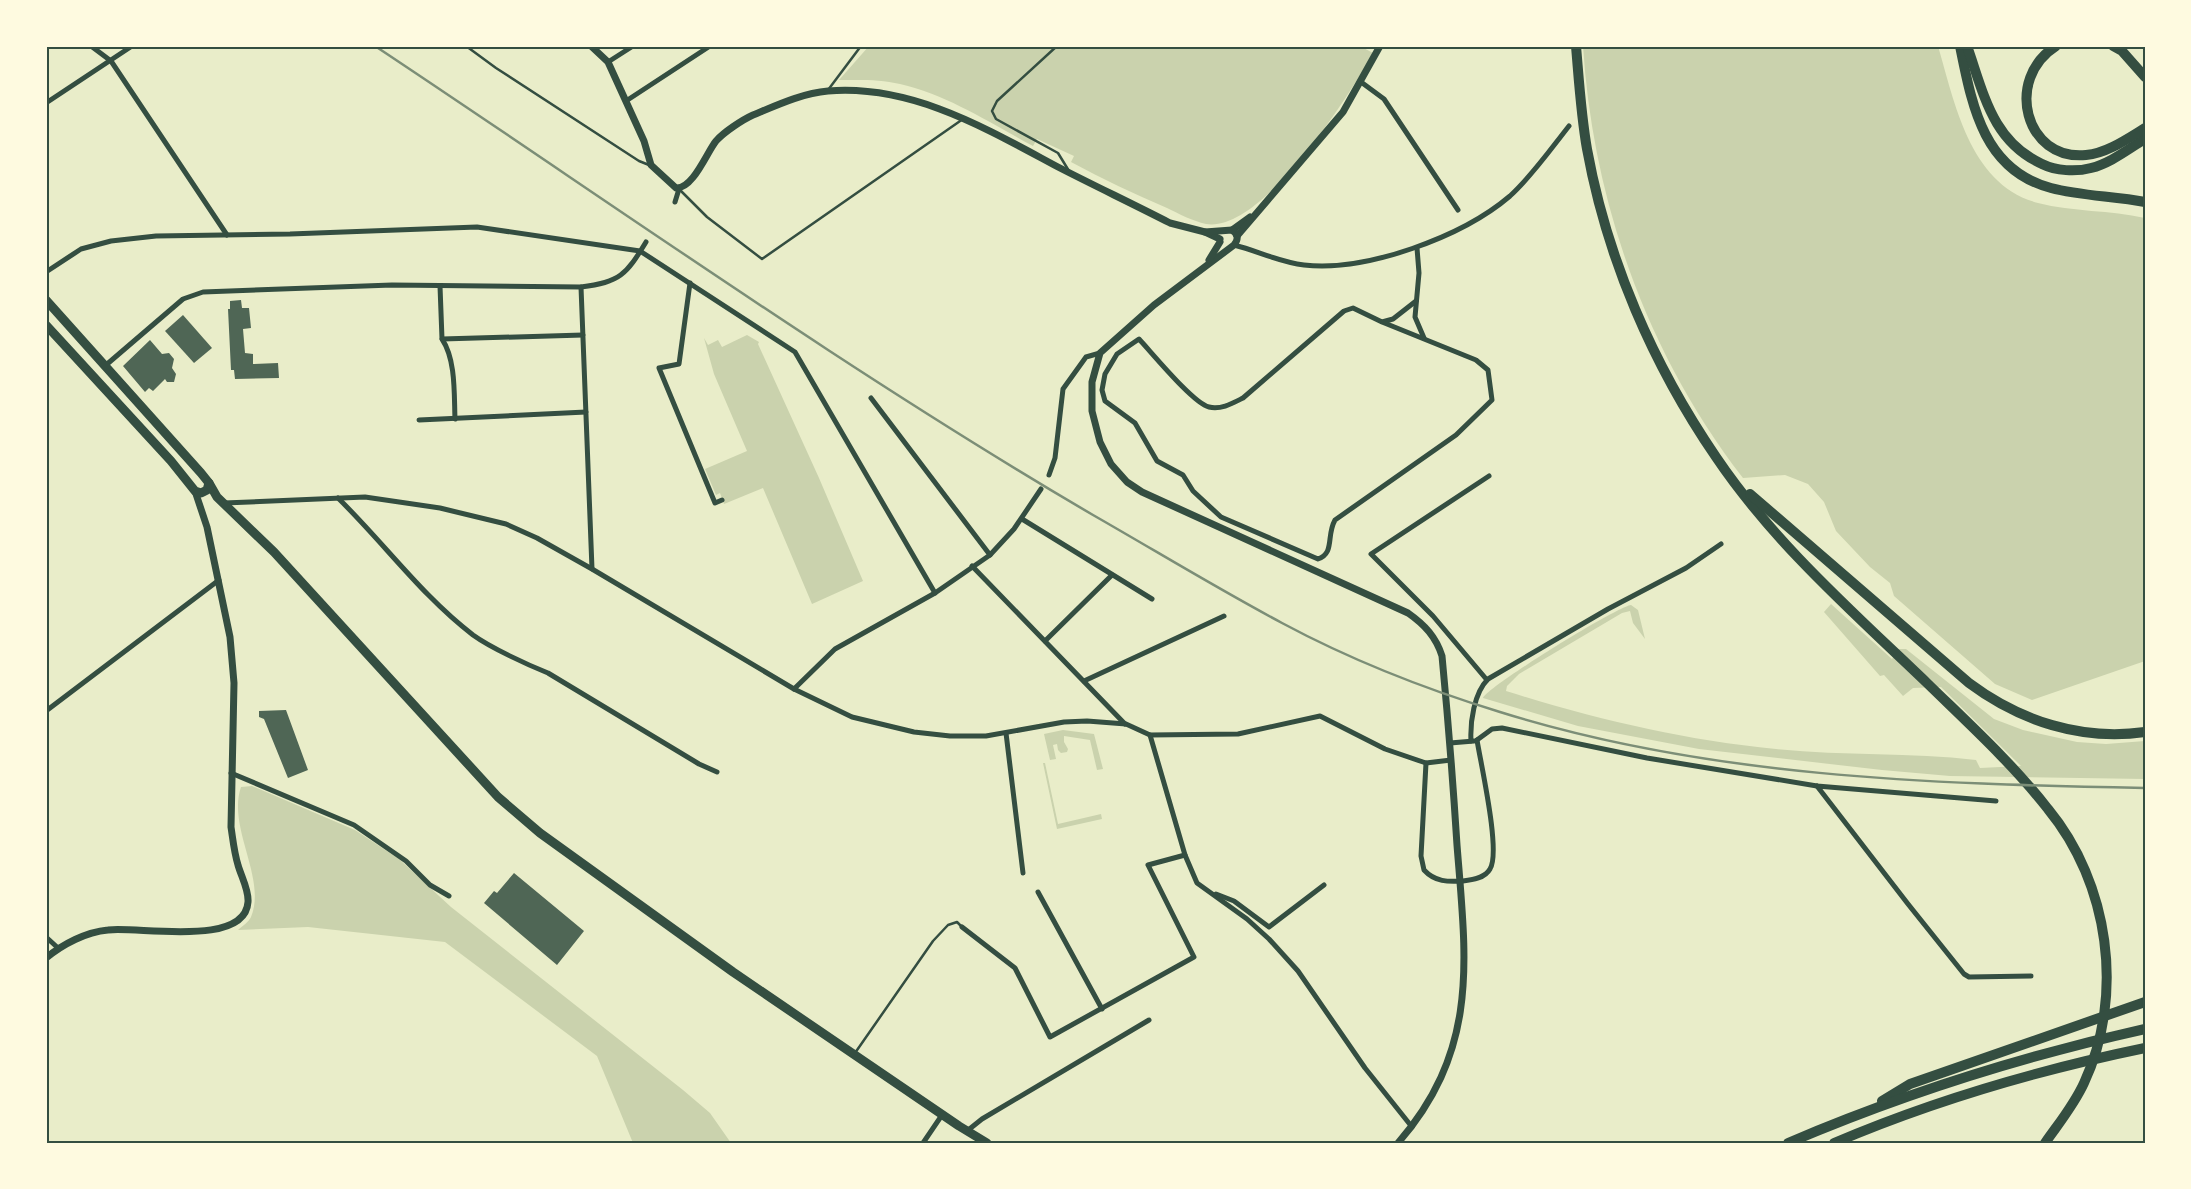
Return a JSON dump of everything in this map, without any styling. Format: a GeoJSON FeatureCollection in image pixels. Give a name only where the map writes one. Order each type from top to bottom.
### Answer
{"type":"FeatureCollection","features":[{"type":"Feature","properties":{"kind":"highway"},"geometry":{"type":"LineString","coordinates":[[1576,46],[1587,147],[1596,190],[1626,287],[1667,377],[1688,413],[1729,475],[1784,543],[1834,594],[2000,754],[2050,810],[2080,859],[2098,910],[2105,940],[2107,975],[2104,1012],[2092,1064],[2084,1083],[2071,1107],[2045,1143]]}},
{"type":"Feature","properties":{"kind":"highway"},"geometry":{"type":"LineString","coordinates":[[1960,46],[1974,109],[1985,136],[1994,149],[2017,172],[2049,188],[2145,202]]}},
{"type":"Feature","properties":{"kind":"highway"},"geometry":{"type":"LineString","coordinates":[[1967,46],[1992,115],[2001,131],[2010,144],[2034,160],[2048,167],[2062,170],[2090,169],[2114,158],[2145,139]]}},
{"type":"Feature","properties":{"kind":"highway"},"geometry":{"type":"LineString","coordinates":[[2056,46],[2043,56],[2034,67],[2026,90],[2027,113],[2032,124],[2047,143],[2072,155],[2086,155],[2112,147],[2145,128]]}},
{"type":"Feature","properties":{"kind":"highway"},"geometry":{"type":"LineString","coordinates":[[2113,46],[2127,56],[2145,77]]}},
{"type":"Feature","properties":{"kind":"highway"},"geometry":{"type":"LineString","coordinates":[[1729,475],[1968,683],[1987,697],[2034,720],[2070,730],[2097,734],[2145,732]]}},
{"type":"Feature","properties":{"kind":"highway"},"geometry":{"type":"LineString","coordinates":[[1862,1112],[1910,1084],[2145,1002]]}},
{"type":"Feature","properties":{"kind":"highway"},"geometry":{"type":"LineString","coordinates":[[1788,1143],[1862,1112],[1996,1068],[2087,1042],[2145,1029]]}},
{"type":"Feature","properties":{"kind":"highway"},"geometry":{"type":"LineString","coordinates":[[1834,1143],[1888,1120],[1974,1091],[2078,1062],[2145,1048]]}},
{"type":"Feature","properties":{"kind":"main road"},"geometry":{"type":"LineString","coordinates":[[46,300],[202,473],[220,500],[274,552],[498,796],[552,844],[942,1115],[987,1143]]}},
{"type":"Feature","properties":{"kind":"main road"},"geometry":{"type":"LineString","coordinates":[[46,325],[188,481],[200,492],[220,500]]}},
{"type":"Feature","properties":{"kind":"main road"},"geometry":{"type":"LineString","coordinates":[[171,461],[182,464],[188,457]]}},
{"type":"Feature","properties":{"kind":"main road"},"geometry":{"type":"LineString","coordinates":[[188,481],[188,477],[192,472],[202,473]]}},
{"type":"Feature","properties":{"kind":"main road"},"geometry":{"type":"LineString","coordinates":[[200,492],[209,488],[209,483]]}},
{"type":"Feature","properties":{"kind":"street"},"geometry":{"type":"LineString","coordinates":[[91,46],[110,61],[228,235]]}},
{"type":"Feature","properties":{"kind":"street"},"geometry":{"type":"LineString","coordinates":[[46,103],[132,46]]}},
{"type":"Feature","properties":{"kind":"street"},"geometry":{"type":"LineString","coordinates":[[591,46],[608,62],[644,141],[651,165],[670,185],[679,189]]}},
{"type":"Feature","properties":{"kind":"street"},"geometry":{"type":"LineString","coordinates":[[608,62],[633,46]]}},
{"type":"Feature","properties":{"kind":"street"},"geometry":{"type":"LineString","coordinates":[[626,100],[710,46]]}},
{"type":"Feature","properties":{"kind":"street"},"geometry":{"type":"LineString","coordinates":[[1049,474],[1055,458],[1063,388],[1086,356],[1100,353],[1154,305],[1235,242],[1343,112],[1380,46]]}},
{"type":"Feature","properties":{"kind":"street"},"geometry":{"type":"LineString","coordinates":[[1361,82],[1384,99],[1458,210]]}},
{"type":"Feature","properties":{"kind":"street"},"geometry":{"type":"LineString","coordinates":[[675,202],[679,189],[687,184],[701,166],[716,141],[748,117],[782,103],[828,91],[873,91],[898,95],[964,119],[1170,223],[1205,232],[1220,240],[1226,247],[1235,242]]}},
{"type":"Feature","properties":{"kind":"street"},"geometry":{"type":"LineString","coordinates":[[1232,230],[1235,242],[1246,248],[1279,260],[1305,265],[1344,263],[1390,256],[1417,248],[1476,221],[1510,196],[1540,163],[1569,126]]}},
{"type":"Feature","properties":{"kind":"street"},"geometry":{"type":"LineString","coordinates":[[1205,232],[1232,230],[1262,208]]}},
{"type":"Feature","properties":{"kind":"street"},"geometry":{"type":"LineString","coordinates":[[46,272],[81,249],[112,242],[156,236],[476,227],[640,251],[795,352],[934,593]]}},
{"type":"Feature","properties":{"kind":"street"},"geometry":{"type":"LineString","coordinates":[[1206,265],[1223,231]]}},
{"type":"Feature","properties":{"kind":"street"},"geometry":{"type":"LineString","coordinates":[[106,365],[183,298],[203,292],[440,286],[581,286],[605,284],[620,276],[634,263],[646,242]]}},
{"type":"Feature","properties":{"kind":"street"},"geometry":{"type":"LineString","coordinates":[[1417,248],[1419,273],[1415,317],[1424,339]]}},
{"type":"Feature","properties":{"kind":"street"},"geometry":{"type":"LineString","coordinates":[[690,284],[679,364],[659,368],[715,502],[722,500]]}},
{"type":"Feature","properties":{"kind":"street"},"geometry":{"type":"LineString","coordinates":[[440,286],[442,339],[447,346],[453,379],[455,418]]}},
{"type":"Feature","properties":{"kind":"street"},"geometry":{"type":"LineString","coordinates":[[581,286],[592,569]]}},
{"type":"Feature","properties":{"kind":"street"},"geometry":{"type":"LineString","coordinates":[[1382,322],[1393,319],[1416,301]]}},
{"type":"Feature","properties":{"kind":"street"},"geometry":{"type":"LineString","coordinates":[[1353,308],[1382,322],[1476,360],[1488,370],[1492,400],[1456,435],[1335,520],[1330,530],[1329,552],[1326,556],[1318,559],[1221,517],[1193,491],[1183,475],[1157,461],[1135,422],[1105,401],[1102,390],[1105,374],[1117,354],[1139,339],[1196,400],[1210,408],[1226,406],[1243,398],[1344,312],[1353,308]]}},
{"type":"Feature","properties":{"kind":"street"},"geometry":{"type":"LineString","coordinates":[[442,339],[582,335]]}},
{"type":"Feature","properties":{"kind":"street"},"geometry":{"type":"LineString","coordinates":[[1100,353],[1092,382],[1092,411],[1100,442],[1112,464],[1127,482],[1142,492],[1236,536],[1408,613],[1426,627],[1438,645],[1444,681],[1450,742],[1465,946],[1464,990],[1459,1026],[1445,1068],[1431,1097],[1412,1127],[1398,1143]]}},
{"type":"Feature","properties":{"kind":"street"},"geometry":{"type":"LineString","coordinates":[[871,398],[990,555]]}},
{"type":"Feature","properties":{"kind":"street"},"geometry":{"type":"LineString","coordinates":[[419,420],[586,412]]}},
{"type":"Feature","properties":{"kind":"street"},"geometry":{"type":"LineString","coordinates":[[1487,680],[1433,616],[1371,554],[1490,476]]}},
{"type":"Feature","properties":{"kind":"street"},"geometry":{"type":"LineString","coordinates":[[794,689],[835,649],[934,593],[990,555],[1022,519],[1041,489]]}},
{"type":"Feature","properties":{"kind":"street"},"geometry":{"type":"LineString","coordinates":[[46,958],[58,948],[81,937],[108,930],[186,932],[219,928],[235,921],[246,912],[248,900],[233,846],[231,773],[234,683],[230,637],[220,580],[207,527],[200,509],[200,492]]}},
{"type":"Feature","properties":{"kind":"street"},"geometry":{"type":"LineString","coordinates":[[220,500],[365,497],[440,508],[506,524],[537,538],[592,569],[794,689],[852,717],[914,732],[950,736],[986,736],[1064,722],[1088,721],[1126,724],[1150,735],[1238,734],[1320,716],[1385,749],[1426,763],[1451,760]]}},
{"type":"Feature","properties":{"kind":"street"},"geometry":{"type":"LineString","coordinates":[[338,498],[429,595],[474,636],[528,665],[548,673],[699,764],[717,772]]}},
{"type":"Feature","properties":{"kind":"street"},"geometry":{"type":"LineString","coordinates":[[1022,519],[1152,599]]}},
{"type":"Feature","properties":{"kind":"street"},"geometry":{"type":"LineString","coordinates":[[1426,763],[1422,863],[1429,875],[1440,881],[1470,880],[1487,874],[1494,857],[1474,741],[1473,715],[1480,692],[1487,680],[1608,609],[1686,568],[1721,544]]}},
{"type":"Feature","properties":{"kind":"street"},"geometry":{"type":"LineString","coordinates":[[972,566],[1126,724]]}},
{"type":"Feature","properties":{"kind":"street"},"geometry":{"type":"LineString","coordinates":[[1045,641],[1112,575]]}},
{"type":"Feature","properties":{"kind":"street"},"geometry":{"type":"LineString","coordinates":[[46,711],[220,580]]}},
{"type":"Feature","properties":{"kind":"street"},"geometry":{"type":"LineString","coordinates":[[1084,681],[1224,616]]}},
{"type":"Feature","properties":{"kind":"street"},"geometry":{"type":"LineString","coordinates":[[1450,742],[1474,741],[1492,729],[1502,728],[1647,758],[1816,786],[1996,801]]}},
{"type":"Feature","properties":{"kind":"street"},"geometry":{"type":"LineString","coordinates":[[1006,733],[1023,873]]}},
{"type":"Feature","properties":{"kind":"street"},"geometry":{"type":"LineString","coordinates":[[1150,735],[1185,856],[1197,883],[1264,934],[1298,972],[1365,1068],[1412,1127]]}},
{"type":"Feature","properties":{"kind":"street"},"geometry":{"type":"LineString","coordinates":[[231,773],[354,825],[406,861],[430,885],[449,896]]}},
{"type":"Feature","properties":{"kind":"street"},"geometry":{"type":"LineString","coordinates":[[1816,786],[1964,974],[1969,978],[2031,976]]}},
{"type":"Feature","properties":{"kind":"street"},"geometry":{"type":"LineString","coordinates":[[354,825],[360,823]]}},
{"type":"Feature","properties":{"kind":"street"},"geometry":{"type":"LineString","coordinates":[[962,927],[1015,968],[1050,1037],[1194,957],[1148,865],[1185,856]]}},
{"type":"Feature","properties":{"kind":"street"},"geometry":{"type":"LineString","coordinates":[[1211,893],[1234,900],[1269,927],[1324,885]]}},
{"type":"Feature","properties":{"kind":"street"},"geometry":{"type":"LineString","coordinates":[[1038,892],[1102,1009]]}},
{"type":"Feature","properties":{"kind":"street"},"geometry":{"type":"LineString","coordinates":[[46,937],[58,948]]}},
{"type":"Feature","properties":{"kind":"street"},"geometry":{"type":"LineString","coordinates":[[967,1131],[982,1119],[1149,1020]]}},
{"type":"Feature","properties":{"kind":"street"},"geometry":{"type":"LineString","coordinates":[[923,1143],[942,1115]]}},
{"type":"Feature","properties":{"kind":"lane"},"geometry":{"type":"LineString","coordinates":[[466,46],[496,68],[639,161],[651,165]]}},
{"type":"Feature","properties":{"kind":"lane"},"geometry":{"type":"LineString","coordinates":[[828,91],[829,86],[861,46]]}},
{"type":"Feature","properties":{"kind":"lane"},"geometry":{"type":"LineString","coordinates":[[1057,46],[997,101],[992,111],[996,119],[1058,153],[1071,173]]}},
{"type":"Feature","properties":{"kind":"lane"},"geometry":{"type":"LineString","coordinates":[[679,189],[707,217],[762,259],[964,119]]}},
{"type":"Feature","properties":{"kind":"lane"},"geometry":{"type":"LineString","coordinates":[[854,1054],[933,941],[948,925],[956,922],[962,927]]}},
{"type":"Feature","properties":{"kind":"green space"},"geometry":{"type":"Polygon","coordinates":[[[869,46],[1360,46],[1373,53],[1345,99],[1324,128],[1302,158],[1277,185],[1252,207],[1228,221],[1206,224],[1181,215],[1071,162],[1074,156],[1037,139],[1033,146],[968,110],[935,95],[892,82],[839,80],[869,46]]]}},
{"type":"Feature","properties":{"kind":"green space"},"geometry":{"type":"Polygon","coordinates":[[[1583,46],[1938,46],[1951,92],[1969,140],[1981,161],[1996,179],[2015,193],[2038,203],[2145,218],[2145,661],[2032,700],[1995,684],[1894,596],[1890,583],[1870,567],[1836,531],[1824,502],[1808,484],[1785,475],[1743,478],[1709,430],[1679,380],[1653,328],[1631,274],[1613,219],[1599,162],[1589,104],[1583,46]]]}},
{"type":"Feature","properties":{"kind":"green space"},"geometry":{"type":"Polygon","coordinates":[[[747,335],[759,342],[758,344],[863,581],[812,604],[763,488],[724,504],[720,493],[716,495],[705,469],[747,451],[714,374],[704,338],[708,345],[718,340],[722,347],[747,335]]]}},
{"type":"Feature","properties":{"kind":"green space"},"geometry":{"type":"Polygon","coordinates":[[[1831,604],[1892,659],[1899,649],[1906,649],[1994,719],[2023,730],[2077,742],[2106,744],[2145,741],[2145,779],[1950,776],[1699,749],[1578,726],[1483,698],[1506,679],[1553,648],[1620,609],[1631,605],[1638,610],[1645,639],[1633,623],[1630,611],[1622,613],[1519,674],[1507,686],[1506,691],[1573,711],[1640,727],[1741,745],[1826,753],[1926,756],[1976,760],[1980,768],[2021,766],[1941,687],[1913,688],[1903,696],[1884,675],[1880,676],[1824,612],[1831,604]]]}},
{"type":"Feature","properties":{"kind":"green space"},"geometry":{"type":"Polygon","coordinates":[[[1063,730],[1094,734],[1103,769],[1097,770],[1090,740],[1064,736],[1064,742],[1068,749],[1067,752],[1061,753],[1058,750],[1057,744],[1053,745],[1056,759],[1050,760],[1044,734],[1063,730]]]}},
{"type":"Feature","properties":{"kind":"green space"},"geometry":{"type":"Polygon","coordinates":[[[1043,763],[1045,763],[1058,824],[1101,814],[1102,819],[1057,829],[1043,763]]]}},
{"type":"Feature","properties":{"kind":"green space"},"geometry":{"type":"Polygon","coordinates":[[[252,786],[355,830],[399,859],[451,907],[710,1113],[731,1143],[633,1143],[597,1056],[445,942],[308,927],[238,930],[250,919],[255,902],[251,870],[239,819],[238,803],[241,787],[252,786]]]}},
{"type":"Feature","properties":{"kind":"building"},"geometry":{"type":"Polygon","coordinates":[[[241,300],[242,308],[249,308],[251,328],[243,329],[245,353],[253,354],[253,364],[278,363],[279,378],[235,379],[234,370],[231,370],[228,309],[230,309],[230,301],[241,300]]]}},
{"type":"Feature","properties":{"kind":"building"},"geometry":{"type":"Polygon","coordinates":[[[183,315],[212,348],[194,363],[165,331],[183,315]]]}},
{"type":"Feature","properties":{"kind":"building"},"geometry":{"type":"Polygon","coordinates":[[[150,340],[162,354],[169,353],[174,359],[172,368],[176,374],[174,382],[167,382],[165,379],[153,391],[149,388],[145,392],[123,366],[150,340]]]}},
{"type":"Feature","properties":{"kind":"building"},"geometry":{"type":"Polygon","coordinates":[[[286,710],[308,770],[288,778],[264,719],[259,717],[259,711],[286,710]]]}},
{"type":"Feature","properties":{"kind":"building"},"geometry":{"type":"Polygon","coordinates":[[[514,873],[584,931],[557,965],[484,903],[494,891],[497,893],[514,873]]]}},
{"type":"Feature","properties":{"kind":"railway"},"geometry":{"type":"LineString","coordinates":[[375,46],[820,345],[1001,460],[1234,597],[1308,637],[1362,661],[1444,694],[1500,712],[1579,734],[1658,751],[1739,764],[1820,773],[1982,784],[2145,788]]}}]}
